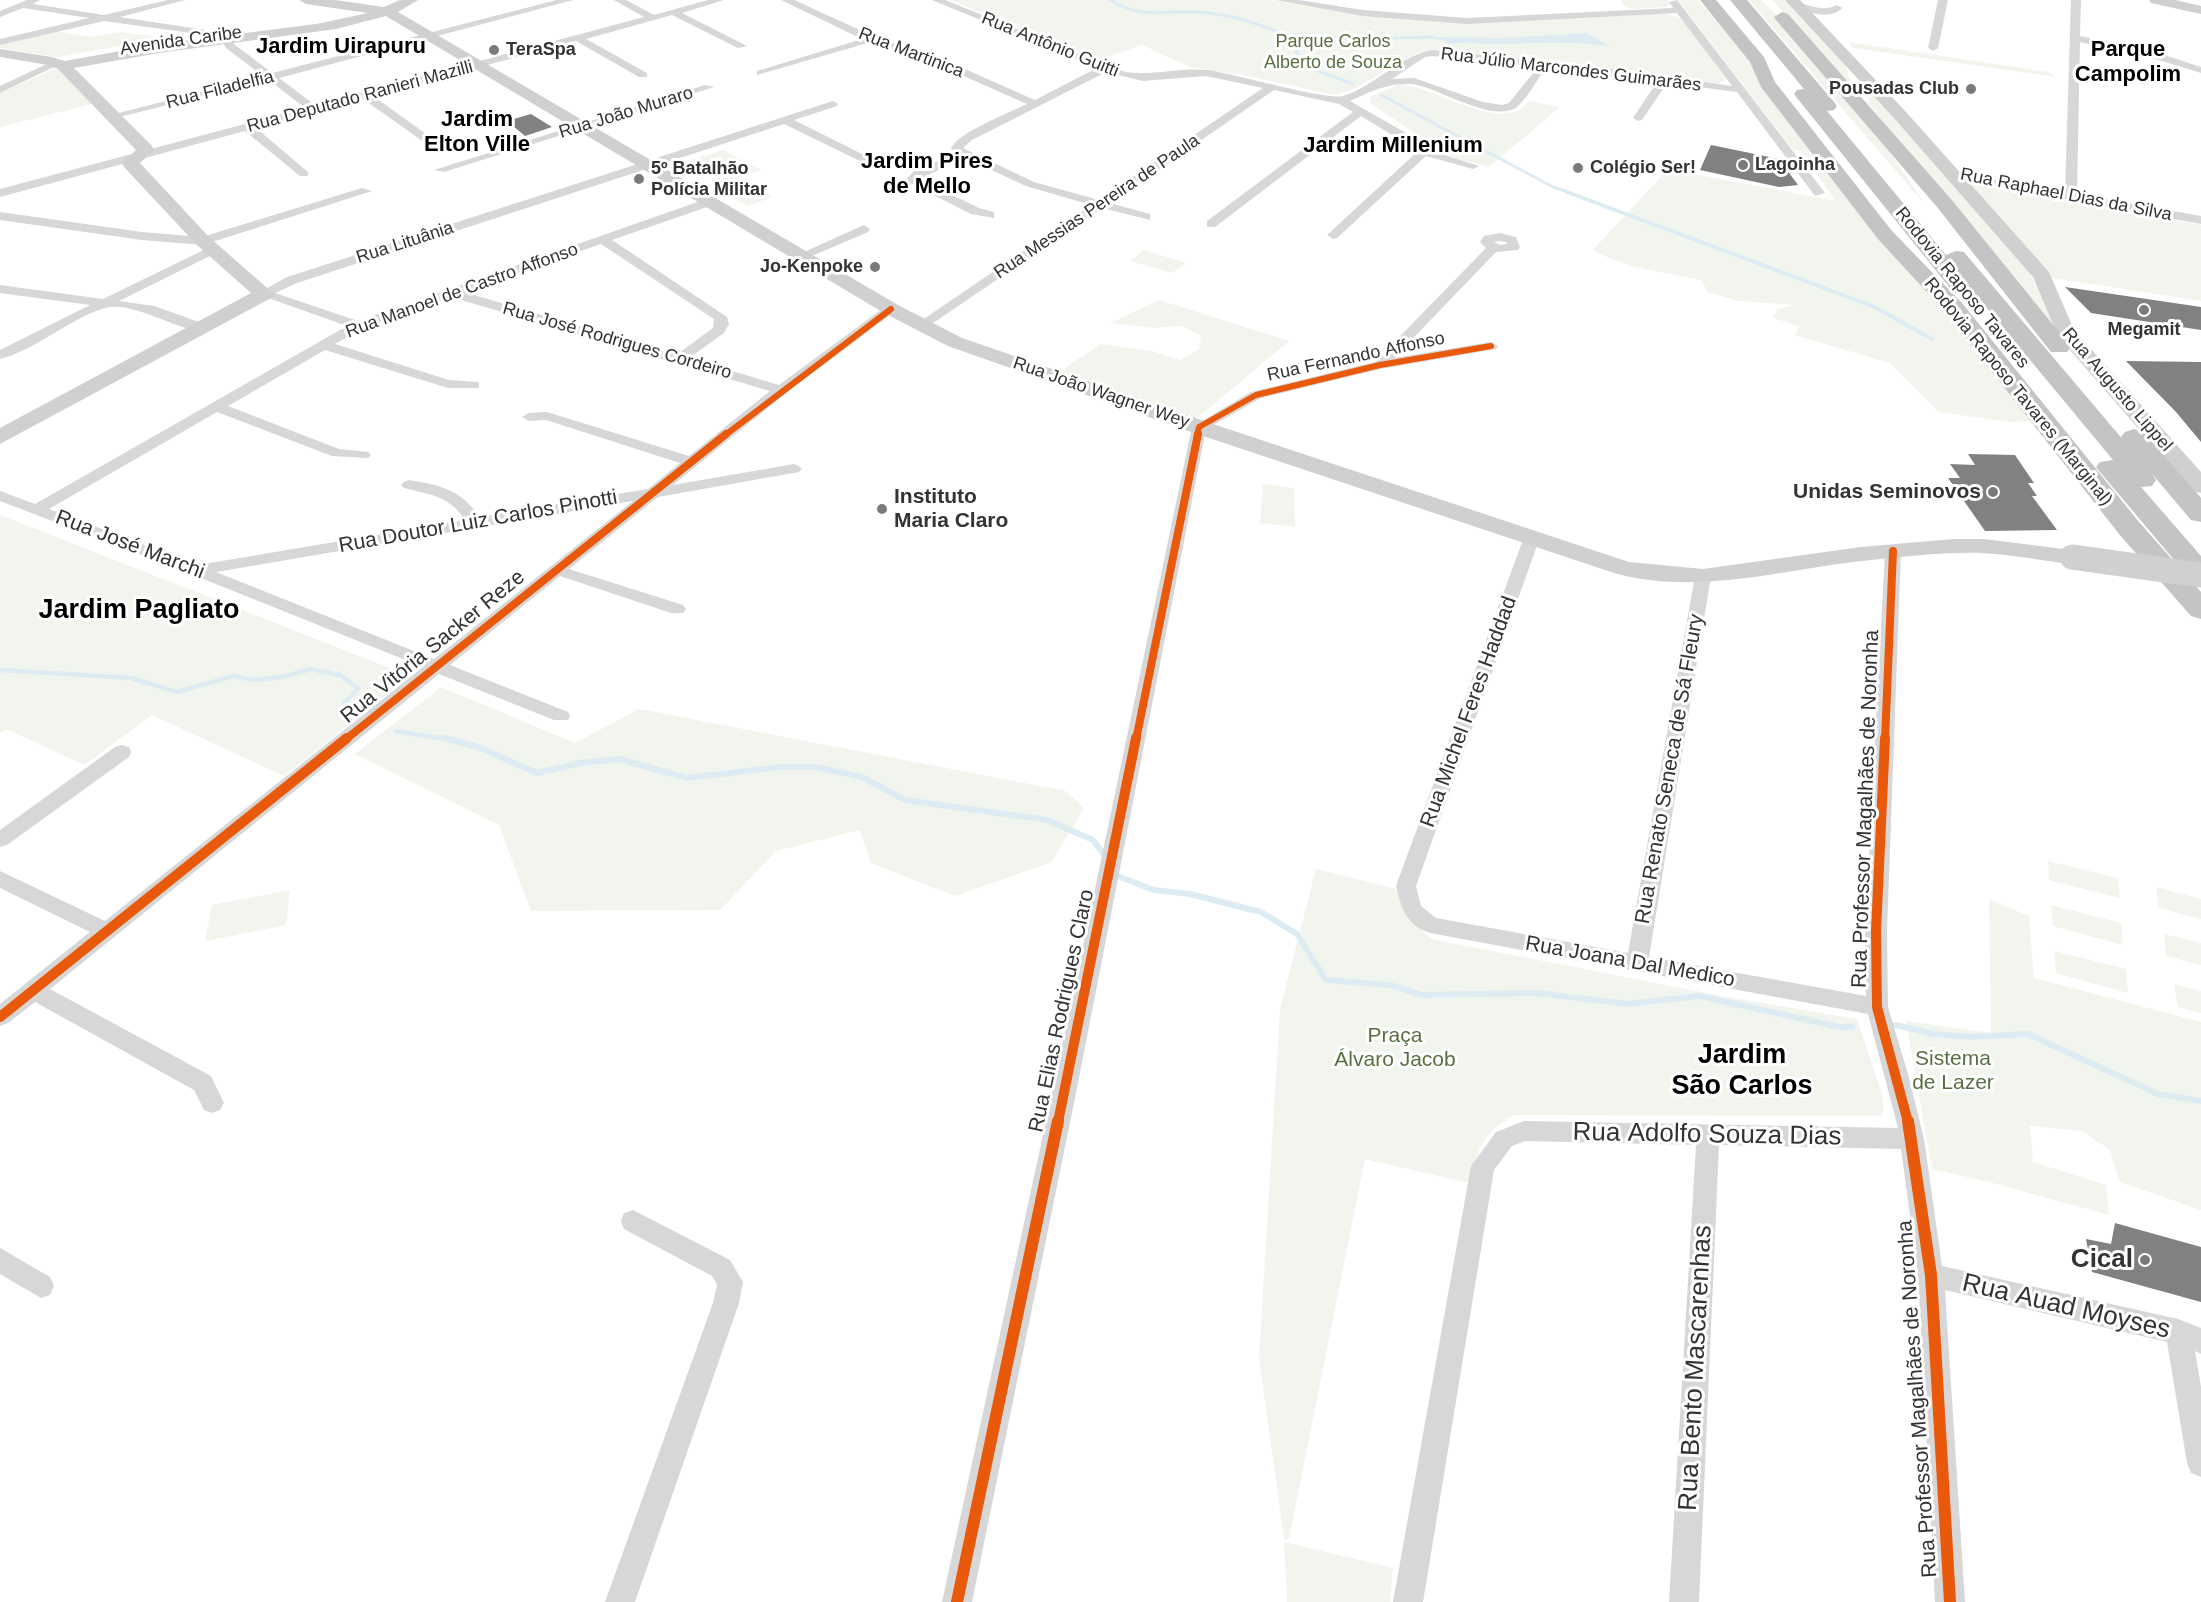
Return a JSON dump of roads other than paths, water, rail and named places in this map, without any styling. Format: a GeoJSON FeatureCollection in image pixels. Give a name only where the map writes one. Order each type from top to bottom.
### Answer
{"type":"FeatureCollection","features":[{"type":"Feature","properties":{"kind":"highway","name":"Rodovia Raposo Tavares (Marginal)"},"geometry":{"type":"LineString","coordinates":[[1707,0],[1724,9],[1758,61],[1767,83],[1885,236],[1954,308],[2129,528],[2201,610]]}},
{"type":"Feature","properties":{"kind":"highway","name":"Rodovia Raposo Tavares"},"geometry":{"type":"LineString","coordinates":[[1738,0],[2201,547]]}},
{"type":"Feature","properties":{"kind":"highway"},"geometry":{"type":"LineString","coordinates":[[1766,0],[1972,236],[2077,371],[2201,514]]}},
{"type":"Feature","properties":{"kind":"highway","name":"Rodovia Raposo Tavares"},"geometry":{"type":"LineString","coordinates":[[1724,9],[2201,574]]}},
{"type":"Feature","properties":{"kind":"highway"},"geometry":{"type":"LineString","coordinates":[[1841,51],[1852,71],[1862,103],[1872,120]]}},
{"type":"Feature","properties":{"kind":"highway"},"geometry":{"type":"LineString","coordinates":[[1787,110],[1837,155],[1911,237],[1951,286],[2007,342]]}},
{"type":"Feature","properties":{"kind":"main road","name":"Rua João Wagner Wey"},"geometry":{"type":"LineString","coordinates":[[306,0],[386,11],[891,309],[955,342],[1199,427],[1626,569],[1668,576],[1703,576],[1861,554],[1893,562],[1983,546],[2201,574]]}},
{"type":"Feature","properties":{"kind":"main road","name":"Avenida Caribe"},"geometry":{"type":"LineString","coordinates":[[60,64],[129,46],[174,40],[226,40],[386,11],[401,0]]}},
{"type":"Feature","properties":{"kind":"main road","name":"Avenida Caribe"},"geometry":{"type":"LineString","coordinates":[[60,64],[135,50],[351,22],[411,0]]}},
{"type":"Feature","properties":{"kind":"main road"},"geometry":{"type":"LineString","coordinates":[[2156,0],[2201,10]]}},
{"type":"Feature","properties":{"kind":"main road","name":"Rua Raphael Dias da Silva"},"geometry":{"type":"LineString","coordinates":[[1794,2],[1954,176]]}},
{"type":"Feature","properties":{"kind":"main road"},"geometry":{"type":"LineString","coordinates":[[0,53],[60,64],[146,150],[130,163],[207,245],[264,294]]}},
{"type":"Feature","properties":{"kind":"main road","name":"Rua Augusto Lippel"},"geometry":{"type":"LineString","coordinates":[[1954,176],[2042,276],[2065,332],[2201,486]]}},
{"type":"Feature","properties":{"kind":"main road","name":"Rua Lituânia"},"geometry":{"type":"LineString","coordinates":[[0,436],[264,294]]}},
{"type":"Feature","properties":{"kind":"street"},"geometry":{"type":"LineString","coordinates":[[0,42],[180,0]]}},
{"type":"Feature","properties":{"kind":"street","name":"Rua Filadelfia"},"geometry":{"type":"LineString","coordinates":[[115,117],[568,0]]}},
{"type":"Feature","properties":{"kind":"street"},"geometry":{"type":"LineString","coordinates":[[619,0],[653,18]]}},
{"type":"Feature","properties":{"kind":"street","name":"Rua Deputado Ranieri Mazilli"},"geometry":{"type":"LineString","coordinates":[[0,193],[719,0]]}},
{"type":"Feature","properties":{"kind":"street","name":"Rua Martinica"},"geometry":{"type":"LineString","coordinates":[[786,0],[872,39],[936,60],[1036,104]]}},
{"type":"Feature","properties":{"kind":"street","name":"Rua Antônio Guitti"},"geometry":{"type":"LineString","coordinates":[[937,0],[1104,69],[1143,78],[1206,73],[1342,101]]}},
{"type":"Feature","properties":{"kind":"street"},"geometry":{"type":"LineString","coordinates":[[1281,0],[1320,3],[1411,18],[1467,21],[1510,19],[1615,6],[1645,12],[1681,10]]}},
{"type":"Feature","properties":{"kind":"street"},"geometry":{"type":"LineString","coordinates":[[1673,0],[1819,193]]}},
{"type":"Feature","properties":{"kind":"street"},"geometry":{"type":"LineString","coordinates":[[1933,48],[1943,0]]}},
{"type":"Feature","properties":{"kind":"street"},"geometry":{"type":"LineString","coordinates":[[2071,197],[2076,0]]}},
{"type":"Feature","properties":{"kind":"street"},"geometry":{"type":"LineString","coordinates":[[1794,2],[1818,11],[1831,11],[1838,4]]}},
{"type":"Feature","properties":{"kind":"street"},"geometry":{"type":"LineString","coordinates":[[0,14],[30,3],[108,17],[184,27],[226,40],[270,78],[313,109]]}},
{"type":"Feature","properties":{"kind":"street"},"geometry":{"type":"LineString","coordinates":[[1832,25],[1838,4]]}},
{"type":"Feature","properties":{"kind":"street"},"geometry":{"type":"LineString","coordinates":[[1411,18],[1416,8]]}},
{"type":"Feature","properties":{"kind":"street"},"geometry":{"type":"LineString","coordinates":[[1510,19],[1514,8]]}},
{"type":"Feature","properties":{"kind":"street"},"geometry":{"type":"LineString","coordinates":[[673,12],[742,46]]}},
{"type":"Feature","properties":{"kind":"street"},"geometry":{"type":"LineString","coordinates":[[174,40],[186,34],[184,27]]}},
{"type":"Feature","properties":{"kind":"street"},"geometry":{"type":"LineString","coordinates":[[577,38],[643,75]]}},
{"type":"Feature","properties":{"kind":"street"},"geometry":{"type":"LineString","coordinates":[[761,73],[872,39]]}},
{"type":"Feature","properties":{"kind":"street"},"geometry":{"type":"LineString","coordinates":[[2076,39],[2179,61],[2201,70]]}},
{"type":"Feature","properties":{"kind":"street","name":"Rua Júlio Marcondes Guimarães"},"geometry":{"type":"LineString","coordinates":[[1342,101],[1375,85],[1422,55],[1432,53],[1559,66],[1740,89]]}},
{"type":"Feature","properties":{"kind":"street"},"geometry":{"type":"LineString","coordinates":[[1524,62],[1538,71]]}},
{"type":"Feature","properties":{"kind":"street","name":"Avenida Caribe"},"geometry":{"type":"LineString","coordinates":[[0,90],[60,64]]}},
{"type":"Feature","properties":{"kind":"street"},"geometry":{"type":"LineString","coordinates":[[1406,66],[1414,81]]}},
{"type":"Feature","properties":{"kind":"street"},"geometry":{"type":"LineString","coordinates":[[1375,85],[1414,81],[1481,105],[1502,108],[1513,105],[1538,71],[1559,66]]}},
{"type":"Feature","properties":{"kind":"street"},"geometry":{"type":"LineString","coordinates":[[1104,69],[958,145],[962,152],[1030,184],[1146,217]]}},
{"type":"Feature","properties":{"kind":"street"},"geometry":{"type":"LineString","coordinates":[[1638,118],[1664,80]]}},
{"type":"Feature","properties":{"kind":"street","name":"Rua João Muraro"},"geometry":{"type":"LineString","coordinates":[[440,171],[710,87]]}},
{"type":"Feature","properties":{"kind":"street","name":"Rua Messias Pereira de Paula"},"geometry":{"type":"LineString","coordinates":[[923,326],[1271,87]]}},
{"type":"Feature","properties":{"kind":"street"},"geometry":{"type":"LineString","coordinates":[[364,95],[424,138]]}},
{"type":"Feature","properties":{"kind":"street"},"geometry":{"type":"LineString","coordinates":[[1342,101],[1421,146],[1424,152],[1473,166]]}},
{"type":"Feature","properties":{"kind":"street","name":"Rua Lituânia"},"geometry":{"type":"LineString","coordinates":[[264,294],[292,280],[832,104]]}},
{"type":"Feature","properties":{"kind":"street"},"geometry":{"type":"LineString","coordinates":[[1211,224],[1359,112]]}},
{"type":"Feature","properties":{"kind":"street"},"geometry":{"type":"LineString","coordinates":[[785,120],[864,159]]}},
{"type":"Feature","properties":{"kind":"street"},"geometry":{"type":"LineString","coordinates":[[248,127],[304,174]]}},
{"type":"Feature","properties":{"kind":"street"},"geometry":{"type":"LineString","coordinates":[[962,152],[918,173],[912,180],[975,211],[990,214]]}},
{"type":"Feature","properties":{"kind":"street"},"geometry":{"type":"LineString","coordinates":[[1333,236],[1424,152]]}},
{"type":"Feature","properties":{"kind":"street","name":"Rua Raphael Dias da Silva"},"geometry":{"type":"LineString","coordinates":[[1954,176],[2201,220]]}},
{"type":"Feature","properties":{"kind":"street"},"geometry":{"type":"LineString","coordinates":[[0,355],[104,303],[207,245],[366,191]]}},
{"type":"Feature","properties":{"kind":"street","name":"Rua Manoel de Castro Affonso"},"geometry":{"type":"LineString","coordinates":[[37,509],[358,325],[709,202]]}},
{"type":"Feature","properties":{"kind":"street"},"geometry":{"type":"LineString","coordinates":[[0,216],[207,245]]}},
{"type":"Feature","properties":{"kind":"street"},"geometry":{"type":"LineString","coordinates":[[142,236],[168,231],[181,219]]}},
{"type":"Feature","properties":{"kind":"street"},"geometry":{"type":"LineString","coordinates":[[801,255],[864,230]]}},
{"type":"Feature","properties":{"kind":"street"},"geometry":{"type":"LineString","coordinates":[[603,240],[720,317],[722,324],[719,330],[679,359]]}},
{"type":"Feature","properties":{"kind":"street"},"geometry":{"type":"LineString","coordinates":[[1380,365],[1493,248]]}},
{"type":"Feature","properties":{"kind":"street"},"geometry":{"type":"LineString","coordinates":[[0,289],[149,309],[200,327]]}},
{"type":"Feature","properties":{"kind":"street","name":"Rua José Rodrigues Cordeiro"},"geometry":{"type":"LineString","coordinates":[[452,292],[781,390]]}},
{"type":"Feature","properties":{"kind":"street"},"geometry":{"type":"LineString","coordinates":[[264,294],[358,325]]}},
{"type":"Feature","properties":{"kind":"street","name":"Rua Vitória Sacker Reze"},"geometry":{"type":"LineString","coordinates":[[0,1017],[781,390],[891,309]]}},
{"type":"Feature","properties":{"kind":"street"},"geometry":{"type":"LineString","coordinates":[[323,345],[448,384],[474,385]]}},
{"type":"Feature","properties":{"kind":"street","name":"Rua Fernando Affonso"},"geometry":{"type":"LineString","coordinates":[[1199,427],[1256,395],[1380,365],[1491,346]]}},
{"type":"Feature","properties":{"kind":"street"},"geometry":{"type":"LineString","coordinates":[[216,406],[337,453],[363,455]]}},
{"type":"Feature","properties":{"kind":"street"},"geometry":{"type":"LineString","coordinates":[[529,417],[547,416],[691,462]]}},
{"type":"Feature","properties":{"kind":"street","name":"Rua Elias Rodrigues Claro"},"geometry":{"type":"LineString","coordinates":[[957,1602],[1066,1086],[1199,427]]}},
{"type":"Feature","properties":{"kind":"street","name":"Rua Doutor Luiz Carlos Pinotti"},"geometry":{"type":"LineString","coordinates":[[196,570],[794,469]]}},
{"type":"Feature","properties":{"kind":"street"},"geometry":{"type":"LineString","coordinates":[[409,485],[444,490],[464,504],[475,523]]}},
{"type":"Feature","properties":{"kind":"street","name":"Rua José Marchi"},"geometry":{"type":"LineString","coordinates":[[0,496],[196,570],[561,716]]}},
{"type":"Feature","properties":{"kind":"street","name":"Rua Michel Feres Haddad"},"geometry":{"type":"LineString","coordinates":[[1406,886],[1532,537]]}},
{"type":"Feature","properties":{"kind":"street","name":"Rua Professor Magalhães de Noronha"},"geometry":{"type":"LineString","coordinates":[[1893,562],[1876,931],[1877,1007],[1912,1139],[1931,1275],[1950,1602]]}},
{"type":"Feature","properties":{"kind":"street"},"geometry":{"type":"LineString","coordinates":[[557,570],[677,609]]}},
{"type":"Feature","properties":{"kind":"street","name":"Rua Renato Seneca de Sá Fleury"},"geometry":{"type":"LineString","coordinates":[[1637,962],[1703,576]]}},
{"type":"Feature","properties":{"kind":"street"},"geometry":{"type":"LineString","coordinates":[[0,840],[122,752]]}},
{"type":"Feature","properties":{"kind":"street"},"geometry":{"type":"LineString","coordinates":[[0,879],[107,931]]}},
{"type":"Feature","properties":{"kind":"street","name":"Rua Joana Dal Medico"},"geometry":{"type":"LineString","coordinates":[[1406,886],[1412,910],[1430,925],[1877,1007]]}},
{"type":"Feature","properties":{"kind":"street"},"geometry":{"type":"LineString","coordinates":[[33,990],[203,1083],[212,1103]]}},
{"type":"Feature","properties":{"kind":"street","name":"Rua Adolfo Souza Dias"},"geometry":{"type":"LineString","coordinates":[[1407,1600],[1484,1166],[1504,1139],[1524,1131],[1912,1139]]}},
{"type":"Feature","properties":{"kind":"street","name":"Rua Bento Mascarenhas"},"geometry":{"type":"LineString","coordinates":[[1684,1602],[1708,1134]]}},
{"type":"Feature","properties":{"kind":"street"},"geometry":{"type":"LineString","coordinates":[[620,1602],[726,1303],[730,1282],[721,1268],[633,1221]]}},
{"type":"Feature","properties":{"kind":"street"},"geometry":{"type":"LineString","coordinates":[[0,1260],[41,1286]]}},
{"type":"Feature","properties":{"kind":"street","name":"Rua Auad Moyses"},"geometry":{"type":"LineString","coordinates":[[1931,1275],[2189,1337]]}},
{"type":"Feature","properties":{"kind":"street"},"geometry":{"type":"LineString","coordinates":[[2189,1337],[2201,1463]]}},
{"type":"Feature","properties":{"kind":"waterway"},"geometry":{"type":"LineString","coordinates":[[1110,0],[1143,12],[1212,13],[1261,26],[1297,39],[1296,52],[1310,68],[1353,84]]}},
{"type":"Feature","properties":{"kind":"waterway"},"geometry":{"type":"LineString","coordinates":[[1293,35],[1353,39],[1434,37]]}},
{"type":"Feature","properties":{"kind":"waterway"},"geometry":{"type":"LineString","coordinates":[[1381,95],[1553,187],[1571,193]]}},
{"type":"Feature","properties":{"kind":"waterway"},"geometry":{"type":"LineString","coordinates":[[1567,192],[1875,307],[1932,339]]}},
{"type":"Feature","properties":{"kind":"waterway"},"geometry":{"type":"LineString","coordinates":[[0,670],[131,678],[177,692],[234,676],[254,680],[282,677],[311,669],[340,675],[358,688],[344,703],[363,713]]}},
{"type":"Feature","properties":{"kind":"waterway"},"geometry":{"type":"LineString","coordinates":[[396,731],[450,740]]}},
{"type":"Feature","properties":{"kind":"waterway"},"geometry":{"type":"LineString","coordinates":[[444,738],[478,747],[537,773],[581,763],[619,759],[687,778],[780,767],[816,767],[862,777],[905,800],[1047,820],[1093,840],[1105,856]]}},
{"type":"Feature","properties":{"kind":"waterway"},"geometry":{"type":"LineString","coordinates":[[1120,877],[1154,890],[1190,894],[1261,912],[1297,934],[1326,980],[1390,985],[1422,995],[1536,993],[1628,1004],[1699,996],[1839,1027],[1852,1027]]}},
{"type":"Feature","properties":{"kind":"waterway"},"geometry":{"type":"LineString","coordinates":[[1895,1025],[1934,1034],[1969,1037],[2028,1034],[2158,1094],[2201,1101]]}},
{"type":"Feature","properties":{"kind":"place","name":"TeraSpa"},"geometry":{"type":"Point","coordinates":[494,50]}},
{"type":"Feature","properties":{"kind":"place","name":"Pousadas Club"},"geometry":{"type":"Point","coordinates":[1971,89]}},
{"type":"Feature","properties":{"kind":"place","name":"Lagoinha"},"geometry":{"type":"Point","coordinates":[1743,165]}},
{"type":"Feature","properties":{"kind":"place","name":"Colégio Ser!"},"geometry":{"type":"Point","coordinates":[1578,168]}},
{"type":"Feature","properties":{"kind":"place","name":"5º Batalhão Polícia Militar"},"geometry":{"type":"Point","coordinates":[639,179]}},
{"type":"Feature","properties":{"kind":"place","name":"Jo-Kenpoke"},"geometry":{"type":"Point","coordinates":[875,267]}},
{"type":"Feature","properties":{"kind":"place","name":"Megamit"},"geometry":{"type":"Point","coordinates":[2144,310]}},
{"type":"Feature","properties":{"kind":"place","name":"Unidas Seminovos"},"geometry":{"type":"Point","coordinates":[1993,492]}},
{"type":"Feature","properties":{"kind":"place","name":"Instituto Maria Claro"},"geometry":{"type":"Point","coordinates":[882,509]}},
{"type":"Feature","properties":{"kind":"place","name":"Cical"},"geometry":{"type":"Point","coordinates":[2145,1260]}},
{"type":"Feature","properties":{"kind":"district","name":"Jardim Uirapuru"},"geometry":{"type":"Point","coordinates":[341,47]}},
{"type":"Feature","properties":{"kind":"district","name":"Parque Campolim"},"geometry":{"type":"Point","coordinates":[2128,62]}},
{"type":"Feature","properties":{"kind":"district","name":"Jardim Elton Ville"},"geometry":{"type":"Point","coordinates":[477,132]}},
{"type":"Feature","properties":{"kind":"district","name":"Jardim Millenium"},"geometry":{"type":"Point","coordinates":[1393,146]}},
{"type":"Feature","properties":{"kind":"district","name":"Jardim Pires de Mello"},"geometry":{"type":"Point","coordinates":[927,174]}},
{"type":"Feature","properties":{"kind":"district","name":"Jardim Pagliato"},"geometry":{"type":"Point","coordinates":[139,611]}},
{"type":"Feature","properties":{"kind":"district","name":"Jardim São Carlos"},"geometry":{"type":"Point","coordinates":[1742,1072]}},
{"type":"Feature","properties":{"kind":"park label","name":"Parque Carlos Alberto de Souza"},"geometry":{"type":"Point","coordinates":[1333,52]}},
{"type":"Feature","properties":{"kind":"park label","name":"Praça Álvaro Jacob"},"geometry":{"type":"Point","coordinates":[1395,1048]}},
{"type":"Feature","properties":{"kind":"park label","name":"Sistema de Lazer"},"geometry":{"type":"Point","coordinates":[1953,1071]}}]}
